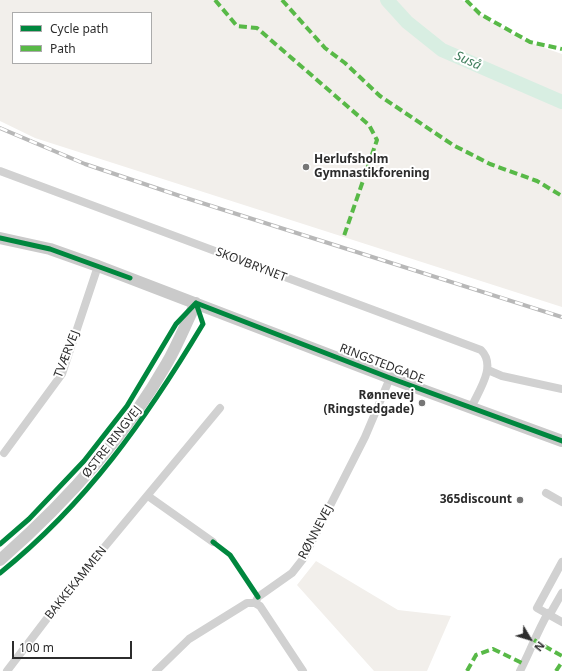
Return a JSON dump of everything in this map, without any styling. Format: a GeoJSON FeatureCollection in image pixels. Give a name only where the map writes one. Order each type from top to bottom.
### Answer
{"type":"FeatureCollection","features":[{"type":"Feature","properties":{"kind":"street","name":"SKOVBRYNET"},"geometry":{"type":"LineString","coordinates":[[0,171],[480,350],[487,358],[488,370]]}},
{"type":"Feature","properties":{"kind":"street","name":"RINGSTEDGADE"},"geometry":{"type":"LineString","coordinates":[[0,238],[50,249],[98,266],[390,378],[562,441]]}},
{"type":"Feature","properties":{"kind":"street","name":"TVÆRVEJ"},"geometry":{"type":"LineString","coordinates":[[4,453],[62,374],[98,266]]}},
{"type":"Feature","properties":{"kind":"street","name":"ØSTRE RINGVEJ"},"geometry":{"type":"LineString","coordinates":[[0,560],[31,532],[80,483],[123,430],[168,362],[196,303]]}},
{"type":"Feature","properties":{"kind":"street"},"geometry":{"type":"LineString","coordinates":[[471,408],[488,370],[502,376],[562,389]]}},
{"type":"Feature","properties":{"kind":"street","name":"RØNNEVEJ"},"geometry":{"type":"LineString","coordinates":[[156,671],[188,639],[247,603],[255,603],[258,597],[292,572],[303,559],[365,437],[390,378]]}},
{"type":"Feature","properties":{"kind":"street","name":"BAKKEKAMMEN"},"geometry":{"type":"LineString","coordinates":[[7,671],[68,591],[220,408]]}},
{"type":"Feature","properties":{"kind":"street"},"geometry":{"type":"LineString","coordinates":[[546,493],[562,502]]}},
{"type":"Feature","properties":{"kind":"street"},"geometry":{"type":"LineString","coordinates":[[148,496],[213,542]]}},
{"type":"Feature","properties":{"kind":"street"},"geometry":{"type":"LineString","coordinates":[[562,562],[537,608],[562,622]]}},
{"type":"Feature","properties":{"kind":"street"},"geometry":{"type":"LineString","coordinates":[[520,671],[530,654],[534,640],[562,593]]}},
{"type":"Feature","properties":{"kind":"street"},"geometry":{"type":"LineString","coordinates":[[255,603],[260,606],[303,671]]}},
{"type":"Feature","properties":{"kind":"shaded area","name":"Herlufsholm Gymnastikforening"},"geometry":{"type":"Polygon","coordinates":[[[0,0],[462,0],[485,18],[509,32],[562,54],[562,307],[35,138],[0,121],[0,0]]]}},
{"type":"Feature","properties":{"kind":"shaded area"},"geometry":{"type":"Polygon","coordinates":[[[316,561],[398,610],[451,616],[427,671],[374,671],[297,585],[316,561]]]}},
{"type":"Feature","properties":{"kind":"waterway","name":"Suså"},"geometry":{"type":"LineString","coordinates":[[387,0],[407,22],[442,50],[562,102]]}},
{"type":"Feature","properties":{"kind":"railway"},"geometry":{"type":"LineString","coordinates":[[0,128],[85,164],[183,197],[562,317]]}},
{"type":"Feature","properties":{"kind":"marked path"},"geometry":{"type":"LineString","coordinates":[[215,0],[237,26],[257,28],[369,125],[377,140],[344,236]]}},
{"type":"Feature","properties":{"kind":"marked path"},"geometry":{"type":"LineString","coordinates":[[282,0],[325,48],[345,63],[380,96],[453,145],[490,164],[537,181],[562,196]]}},
{"type":"Feature","properties":{"kind":"marked path"},"geometry":{"type":"LineString","coordinates":[[466,0],[480,14],[530,42],[562,49]]}},
{"type":"Feature","properties":{"kind":"marked path"},"geometry":{"type":"LineString","coordinates":[[534,640],[562,656]]}},
{"type":"Feature","properties":{"kind":"marked path"},"geometry":{"type":"LineString","coordinates":[[467,671],[476,655],[493,649],[524,664]]}},
{"type":"Feature","properties":{"kind":"marked path"},"geometry":{"type":"LineString","coordinates":[[556,671],[562,662]]}},
{"type":"Feature","properties":{"kind":"cycle path"},"geometry":{"type":"LineString","coordinates":[[0,238],[50,249],[130,278]]}},
{"type":"Feature","properties":{"kind":"cycle path"},"geometry":{"type":"LineString","coordinates":[[196,303],[390,378],[562,441]]}},
{"type":"Feature","properties":{"kind":"cycle path"},"geometry":{"type":"LineString","coordinates":[[0,544],[29,519],[84,461],[127,406],[176,324],[196,303]]}},
{"type":"Feature","properties":{"kind":"cycle path"},"geometry":{"type":"LineString","coordinates":[[0,573],[60,518],[113,458],[137,426],[203,324],[196,303]]}},
{"type":"Feature","properties":{"kind":"cycle path"},"geometry":{"type":"LineString","coordinates":[[213,542],[230,555],[258,597]]}},
{"type":"Feature","properties":{"kind":"place","name":"Herlufsholm Gymnastikforening"},"geometry":{"type":"Point","coordinates":[306,167]}},
{"type":"Feature","properties":{"kind":"place","name":"Rønnevej (Ringstedgade)"},"geometry":{"type":"Point","coordinates":[422,403]}},
{"type":"Feature","properties":{"kind":"place","name":"365discount"},"geometry":{"type":"Point","coordinates":[520,500]}}]}
